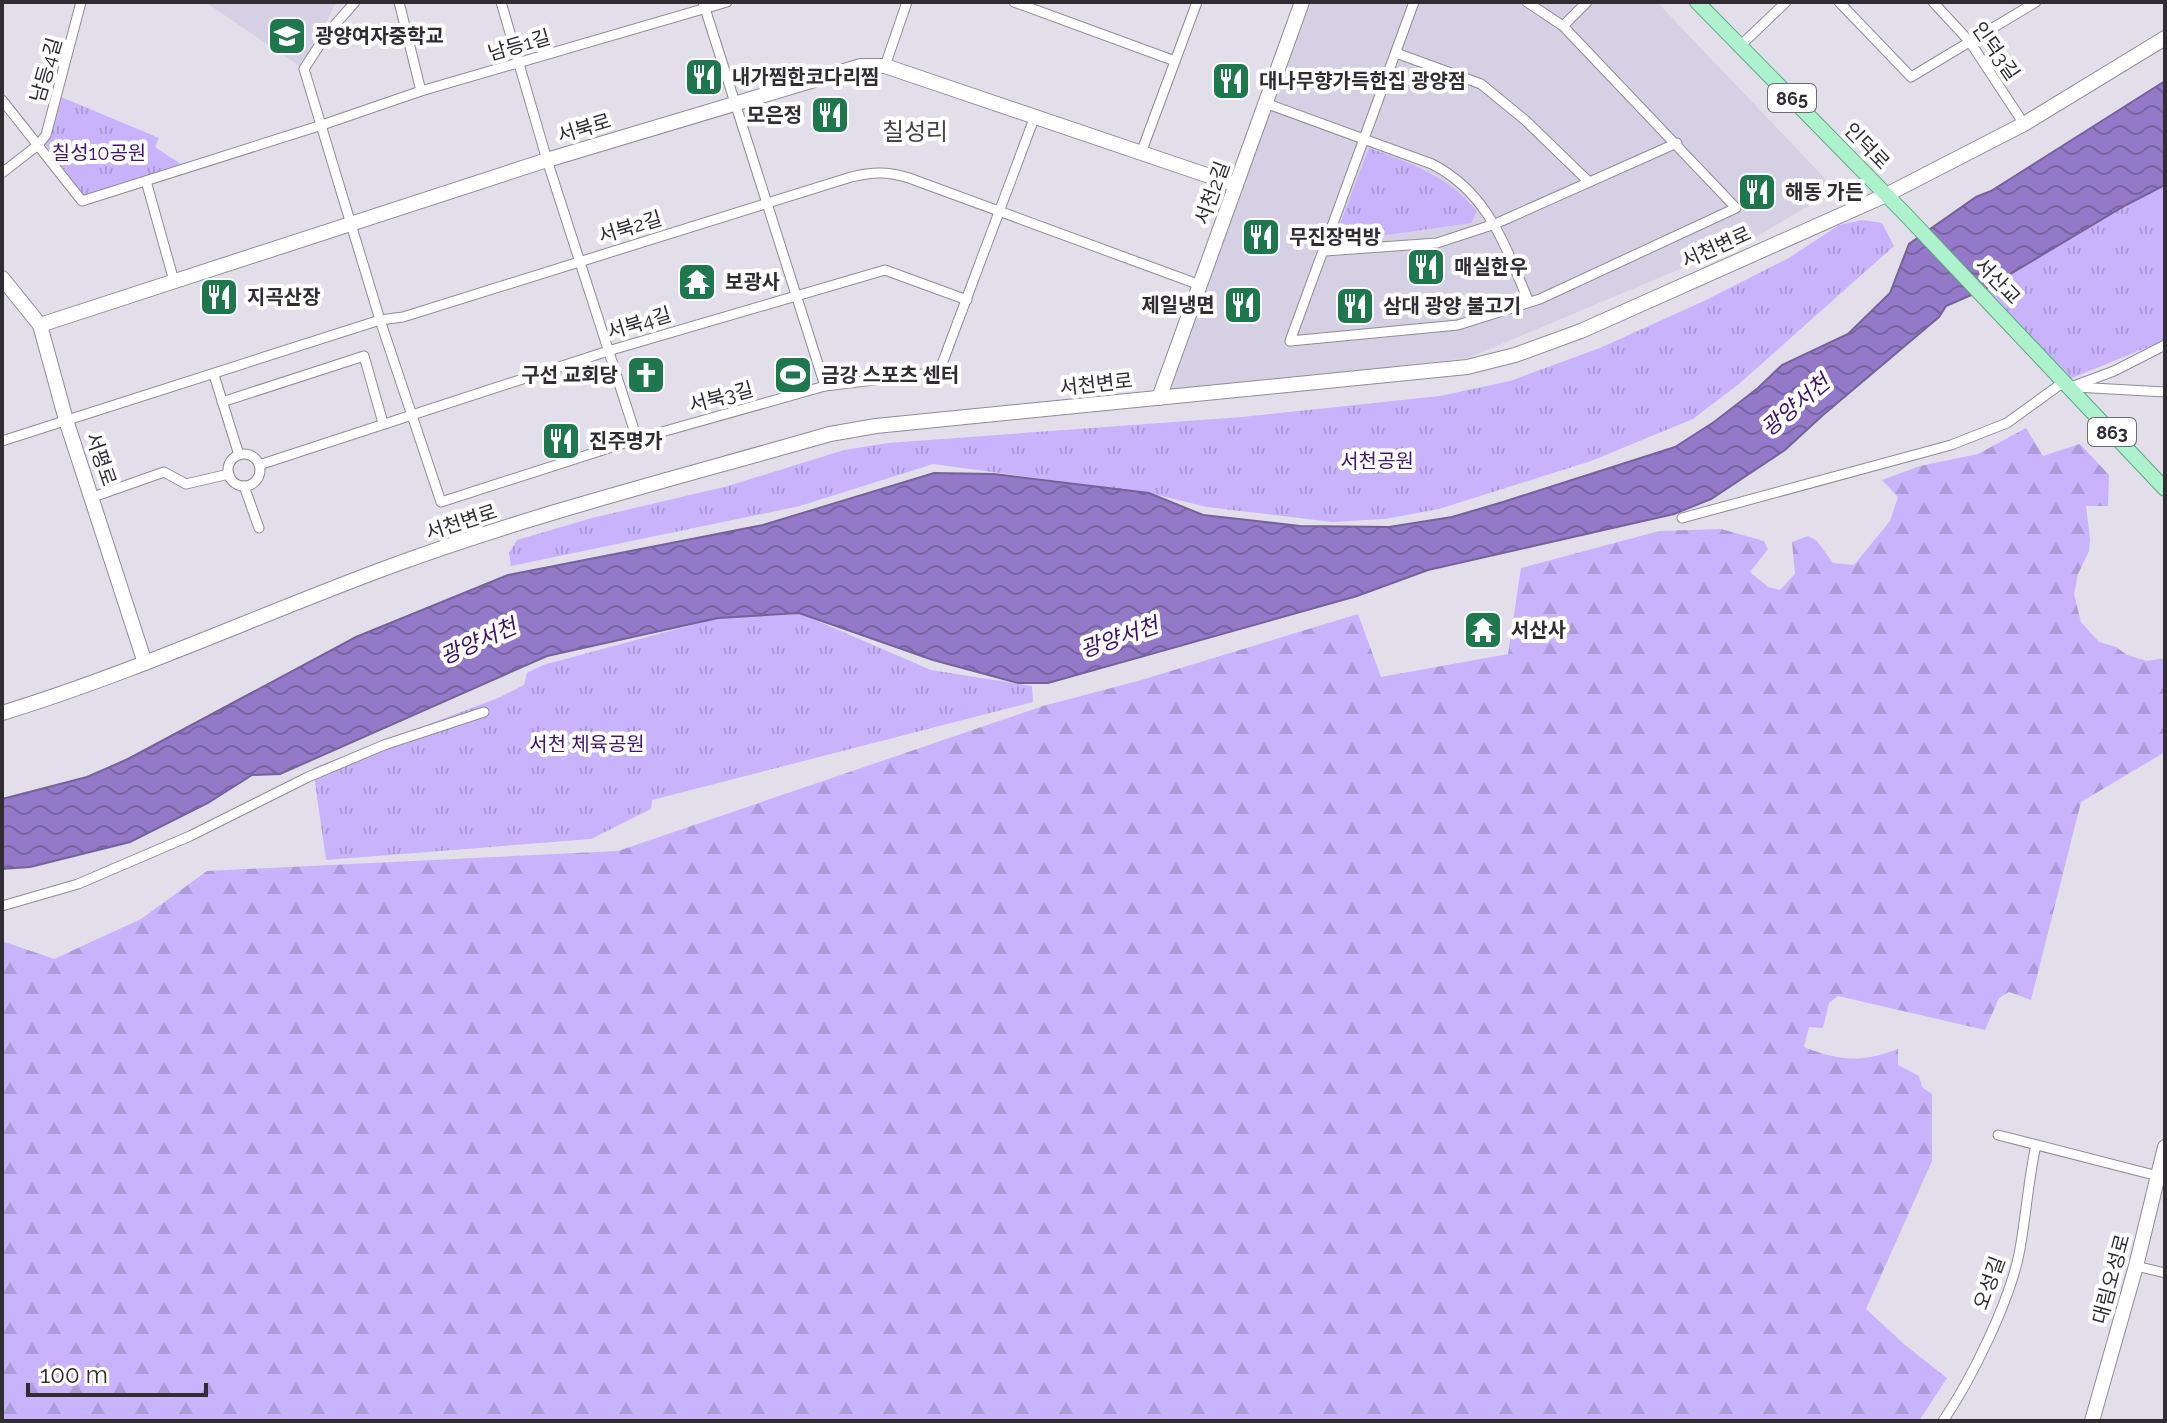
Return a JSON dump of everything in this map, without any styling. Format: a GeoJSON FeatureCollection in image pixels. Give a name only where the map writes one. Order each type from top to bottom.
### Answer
{"type":"FeatureCollection","features":[{"type":"Feature","properties":{"kind":"main road","name":"인덕로"},"geometry":{"type":"LineString","coordinates":[[1697,2],[1907,216]]}},
{"type":"Feature","properties":{"kind":"main road","name":"서산교"},"geometry":{"type":"LineString","coordinates":[[1907,216],[2065,381]]}},
{"type":"Feature","properties":{"kind":"main road","name":"863"},"geometry":{"type":"LineString","coordinates":[[2065,381],[2165,489]]}},
{"type":"Feature","properties":{"kind":"street","name":"남등4길"},"geometry":{"type":"LineString","coordinates":[[38,145],[46,135],[81,2]]}},
{"type":"Feature","properties":{"kind":"street"},"geometry":{"type":"LineString","coordinates":[[355,2],[326,35],[304,69],[380,320],[413,413]]}},
{"type":"Feature","properties":{"kind":"street"},"geometry":{"type":"LineString","coordinates":[[399,2],[421,91]]}},
{"type":"Feature","properties":{"kind":"street"},"geometry":{"type":"LineString","coordinates":[[501,2],[547,160],[637,439]]}},
{"type":"Feature","properties":{"kind":"street","name":"남등1길"},"geometry":{"type":"LineString","coordinates":[[2,100],[82,201],[421,91],[704,6],[727,2]]}},
{"type":"Feature","properties":{"kind":"street"},"geometry":{"type":"LineString","coordinates":[[885,66],[907,2]]}},
{"type":"Feature","properties":{"kind":"street"},"geometry":{"type":"LineString","coordinates":[[1014,2],[1175,61]]}},
{"type":"Feature","properties":{"kind":"street"},"geometry":{"type":"LineString","coordinates":[[1141,153],[1197,2]]}},
{"type":"Feature","properties":{"kind":"street","name":"서천2길"},"geometry":{"type":"LineString","coordinates":[[1159,398],[1302,2]]}},
{"type":"Feature","properties":{"kind":"street"},"geometry":{"type":"LineString","coordinates":[[1414,2],[1290,341],[1458,325],[1529,302],[1736,208],[1563,26],[1527,2]]}},
{"type":"Feature","properties":{"kind":"street"},"geometry":{"type":"LineString","coordinates":[[1563,26],[1587,2]]}},
{"type":"Feature","properties":{"kind":"street"},"geometry":{"type":"LineString","coordinates":[[1740,46],[1786,2]]}},
{"type":"Feature","properties":{"kind":"street"},"geometry":{"type":"LineString","coordinates":[[1839,2],[1911,77],[2028,4]]}},
{"type":"Feature","properties":{"kind":"street","name":"인덕3길"},"geometry":{"type":"LineString","coordinates":[[1933,2],[1970,42],[2024,124]]}},
{"type":"Feature","properties":{"kind":"street"},"geometry":{"type":"LineString","coordinates":[[704,6],[825,386]]}},
{"type":"Feature","properties":{"kind":"street","name":"서천변로"},"geometry":{"type":"LineString","coordinates":[[2,713],[145,663],[408,560],[517,524],[830,434],[876,426],[1467,367],[1515,355],[1581,331],[1886,195],[2024,124],[2165,38]]}},
{"type":"Feature","properties":{"kind":"street"},"geometry":{"type":"LineString","coordinates":[[1396,53],[1481,84],[1525,120],[1589,182]]}},
{"type":"Feature","properties":{"kind":"street","name":"서북로"},"geometry":{"type":"LineString","coordinates":[[40,325],[547,160],[861,66],[885,66],[1236,185]]}},
{"type":"Feature","properties":{"kind":"street"},"geometry":{"type":"LineString","coordinates":[[1265,103],[1432,164],[1451,174],[1475,195],[1495,224],[1529,302]]}},
{"type":"Feature","properties":{"kind":"street","name":"서북3길"},"geometry":{"type":"LineString","coordinates":[[413,413],[441,502],[637,439],[825,386],[939,372],[1035,116]]}},
{"type":"Feature","properties":{"kind":"street"},"geometry":{"type":"LineString","coordinates":[[1325,251],[1437,243],[1495,224],[1677,143]]}},
{"type":"Feature","properties":{"kind":"street"},"geometry":{"type":"LineString","coordinates":[[2,173],[38,145]]}},
{"type":"Feature","properties":{"kind":"street","name":"서북2길"},"geometry":{"type":"LineString","coordinates":[[2,441],[380,320],[403,317],[851,177],[888,171],[1200,285]]}},
{"type":"Feature","properties":{"kind":"street"},"geometry":{"type":"LineString","coordinates":[[146,181],[174,281]]}},
{"type":"Feature","properties":{"kind":"street","name":"서북4길"},"geometry":{"type":"LineString","coordinates":[[259,465],[608,351],[885,270],[967,300]]}},
{"type":"Feature","properties":{"kind":"street","name":"서평로"},"geometry":{"type":"LineString","coordinates":[[2,278],[40,325],[66,420],[145,663]]}},
{"type":"Feature","properties":{"kind":"street"},"geometry":{"type":"LineString","coordinates":[[1682,518],[1951,445],[2007,423],[2065,381],[2114,371],[2165,345]]}},
{"type":"Feature","properties":{"kind":"street"},"geometry":{"type":"LineString","coordinates":[[222,402],[364,356],[383,423]]}},
{"type":"Feature","properties":{"kind":"street"},"geometry":{"type":"LineString","coordinates":[[214,375],[239,455]]}},
{"type":"Feature","properties":{"kind":"street"},"geometry":{"type":"LineString","coordinates":[[2065,381],[2165,392]]}},
{"type":"Feature","properties":{"kind":"street"},"geometry":{"type":"LineString","coordinates":[[239,455],[253,457],[259,465],[257,479],[244,486]]}},
{"type":"Feature","properties":{"kind":"street"},"geometry":{"type":"LineString","coordinates":[[239,455],[229,465],[229,474],[234,482],[244,486],[259,528]]}},
{"type":"Feature","properties":{"kind":"street"},"geometry":{"type":"LineString","coordinates":[[93,497],[164,472],[186,484],[229,474]]}},
{"type":"Feature","properties":{"kind":"street"},"geometry":{"type":"LineString","coordinates":[[2,906],[78,884],[190,836],[321,771],[384,745],[484,712]]}},
{"type":"Feature","properties":{"kind":"street"},"geometry":{"type":"LineString","coordinates":[[1998,1135],[2158,1176]]}},
{"type":"Feature","properties":{"kind":"street","name":"오성길"},"geometry":{"type":"LineString","coordinates":[[1943,1421],[1959,1397],[2008,1294],[2018,1256],[2036,1145]]}},
{"type":"Feature","properties":{"kind":"street","name":"대림오성로"},"geometry":{"type":"LineString","coordinates":[[2092,1421],[2136,1266],[2165,1147]]}},
{"type":"Feature","properties":{"kind":"street"},"geometry":{"type":"LineString","coordinates":[[2136,1266],[2165,1273]]}},
{"type":"Feature","properties":{"kind":"shaded area","name":"광양여자중학교"},"geometry":{"type":"Polygon","coordinates":[[[205,2],[336,2],[304,69],[205,2]]]}},
{"type":"Feature","properties":{"kind":"shaded area"},"geometry":{"type":"Polygon","coordinates":[[[1310,2],[1657,2],[1836,190],[1754,238],[1468,358],[1169,393],[1310,2]]]}},
{"type":"Feature","properties":{"kind":"green space","name":"칠성10공원"},"geometry":{"type":"Polygon","coordinates":[[[61,97],[159,138],[155,147],[182,165],[84,196],[45,144],[61,97]]]}},
{"type":"Feature","properties":{"kind":"green space"},"geometry":{"type":"Polygon","coordinates":[[[1369,148],[1414,165],[1454,188],[1477,211],[1471,223],[1344,241],[1339,238],[1338,229],[1369,148]]]}},
{"type":"Feature","properties":{"kind":"green space"},"geometry":{"type":"Polygon","coordinates":[[[2165,179],[2165,340],[2065,381],[1985,289],[2165,179]]]}},
{"type":"Feature","properties":{"kind":"green space","name":"서천공원"},"geometry":{"type":"Polygon","coordinates":[[[1862,220],[1882,223],[1894,246],[1739,384],[1693,419],[1591,461],[1439,509],[1385,519],[1332,522],[1207,507],[1149,493],[933,464],[800,506],[511,566],[509,553],[517,540],[592,518],[728,486],[844,450],[888,443],[1242,417],[1440,396],[1510,381],[1600,348],[1704,301],[1789,258],[1839,225],[1862,220]]]}},
{"type":"Feature","properties":{"kind":"green space"},"geometry":{"type":"Polygon","coordinates":[[[2026,428],[2043,456],[2080,444],[2109,475],[2108,506],[2086,506],[2089,551],[2078,574],[2074,594],[2081,622],[2099,642],[2147,661],[2165,658],[2165,752],[2081,802],[2031,1000],[2009,992],[1999,998],[1985,1030],[1838,996],[1829,1003],[1823,1028],[1809,1027],[1804,1047],[1829,1055],[1873,1057],[1898,1049],[1898,1065],[1919,1076],[1922,1087],[1932,1094],[1932,1161],[1866,1309],[1947,1378],[1919,1421],[2,1421],[2,941],[54,959],[141,919],[207,871],[618,851],[1043,706],[1138,681],[1358,614],[1381,677],[1508,654],[1521,568],[1659,531],[1721,529],[1764,541],[1768,549],[1750,572],[1768,587],[1780,590],[1795,574],[1792,542],[1808,536],[1817,541],[1833,563],[1854,565],[1890,521],[1898,497],[1882,480],[1920,466],[1978,454],[2026,428]]]}},
{"type":"Feature","properties":{"kind":"green space","name":"서천 체육공원"},"geometry":{"type":"Polygon","coordinates":[[[799,613],[931,670],[1032,686],[1033,702],[652,800],[651,809],[591,839],[326,860],[313,768],[498,698],[524,685],[527,673],[543,665],[718,618],[799,613]]]}},
{"type":"Feature","properties":{"kind":"water","name":"광양서천"},"geometry":{"type":"Polygon","coordinates":[[[2165,81],[2165,185],[1985,289],[1946,306],[1939,317],[1785,450],[1711,499],[1674,514],[1428,570],[1357,596],[1048,683],[1018,683],[933,660],[799,613],[718,618],[547,656],[280,774],[252,775],[208,803],[130,842],[30,867],[2,869],[2,799],[87,777],[128,759],[356,637],[508,575],[763,525],[934,473],[994,474],[1149,493],[1203,515],[1300,526],[1389,527],[1452,517],[1675,447],[1714,422],[1782,365],[1848,334],[1890,293],[1909,244],[1976,197],[1991,191],[2165,81]]]}},
{"type":"Feature","properties":{"kind":"place","name":"광양여자중학교"},"geometry":{"type":"Point","coordinates":[287,36]}},
{"type":"Feature","properties":{"kind":"place","name":"내가찜한코다리찜"},"geometry":{"type":"Point","coordinates":[704,77]}},
{"type":"Feature","properties":{"kind":"place","name":"대나무향가득한집 광양점"},"geometry":{"type":"Point","coordinates":[1231,81]}},
{"type":"Feature","properties":{"kind":"place","name":"모은정"},"geometry":{"type":"Point","coordinates":[830,115]}},
{"type":"Feature","properties":{"kind":"place","name":"해동 가든"},"geometry":{"type":"Point","coordinates":[1757,192]}},
{"type":"Feature","properties":{"kind":"place","name":"무진장먹방"},"geometry":{"type":"Point","coordinates":[1261,237]}},
{"type":"Feature","properties":{"kind":"place","name":"매실한우"},"geometry":{"type":"Point","coordinates":[1426,267]}},
{"type":"Feature","properties":{"kind":"place","name":"보광사"},"geometry":{"type":"Point","coordinates":[697,282]}},
{"type":"Feature","properties":{"kind":"place","name":"지곡산장"},"geometry":{"type":"Point","coordinates":[219,297]}},
{"type":"Feature","properties":{"kind":"place","name":"제일냉면"},"geometry":{"type":"Point","coordinates":[1243,305]}},
{"type":"Feature","properties":{"kind":"place","name":"삼대 광양 불고기"},"geometry":{"type":"Point","coordinates":[1355,306]}},
{"type":"Feature","properties":{"kind":"place","name":"구선 교회당"},"geometry":{"type":"Point","coordinates":[646,375]}},
{"type":"Feature","properties":{"kind":"place","name":"금강 스포츠 센터"},"geometry":{"type":"Point","coordinates":[793,375]}},
{"type":"Feature","properties":{"kind":"place","name":"진주명가"},"geometry":{"type":"Point","coordinates":[561,441]}},
{"type":"Feature","properties":{"kind":"place","name":"서산사"},"geometry":{"type":"Point","coordinates":[1483,630]}},
{"type":"Feature","properties":{"kind":"district","name":"칠성리"},"geometry":{"type":"Point","coordinates":[915,131]}}]}
